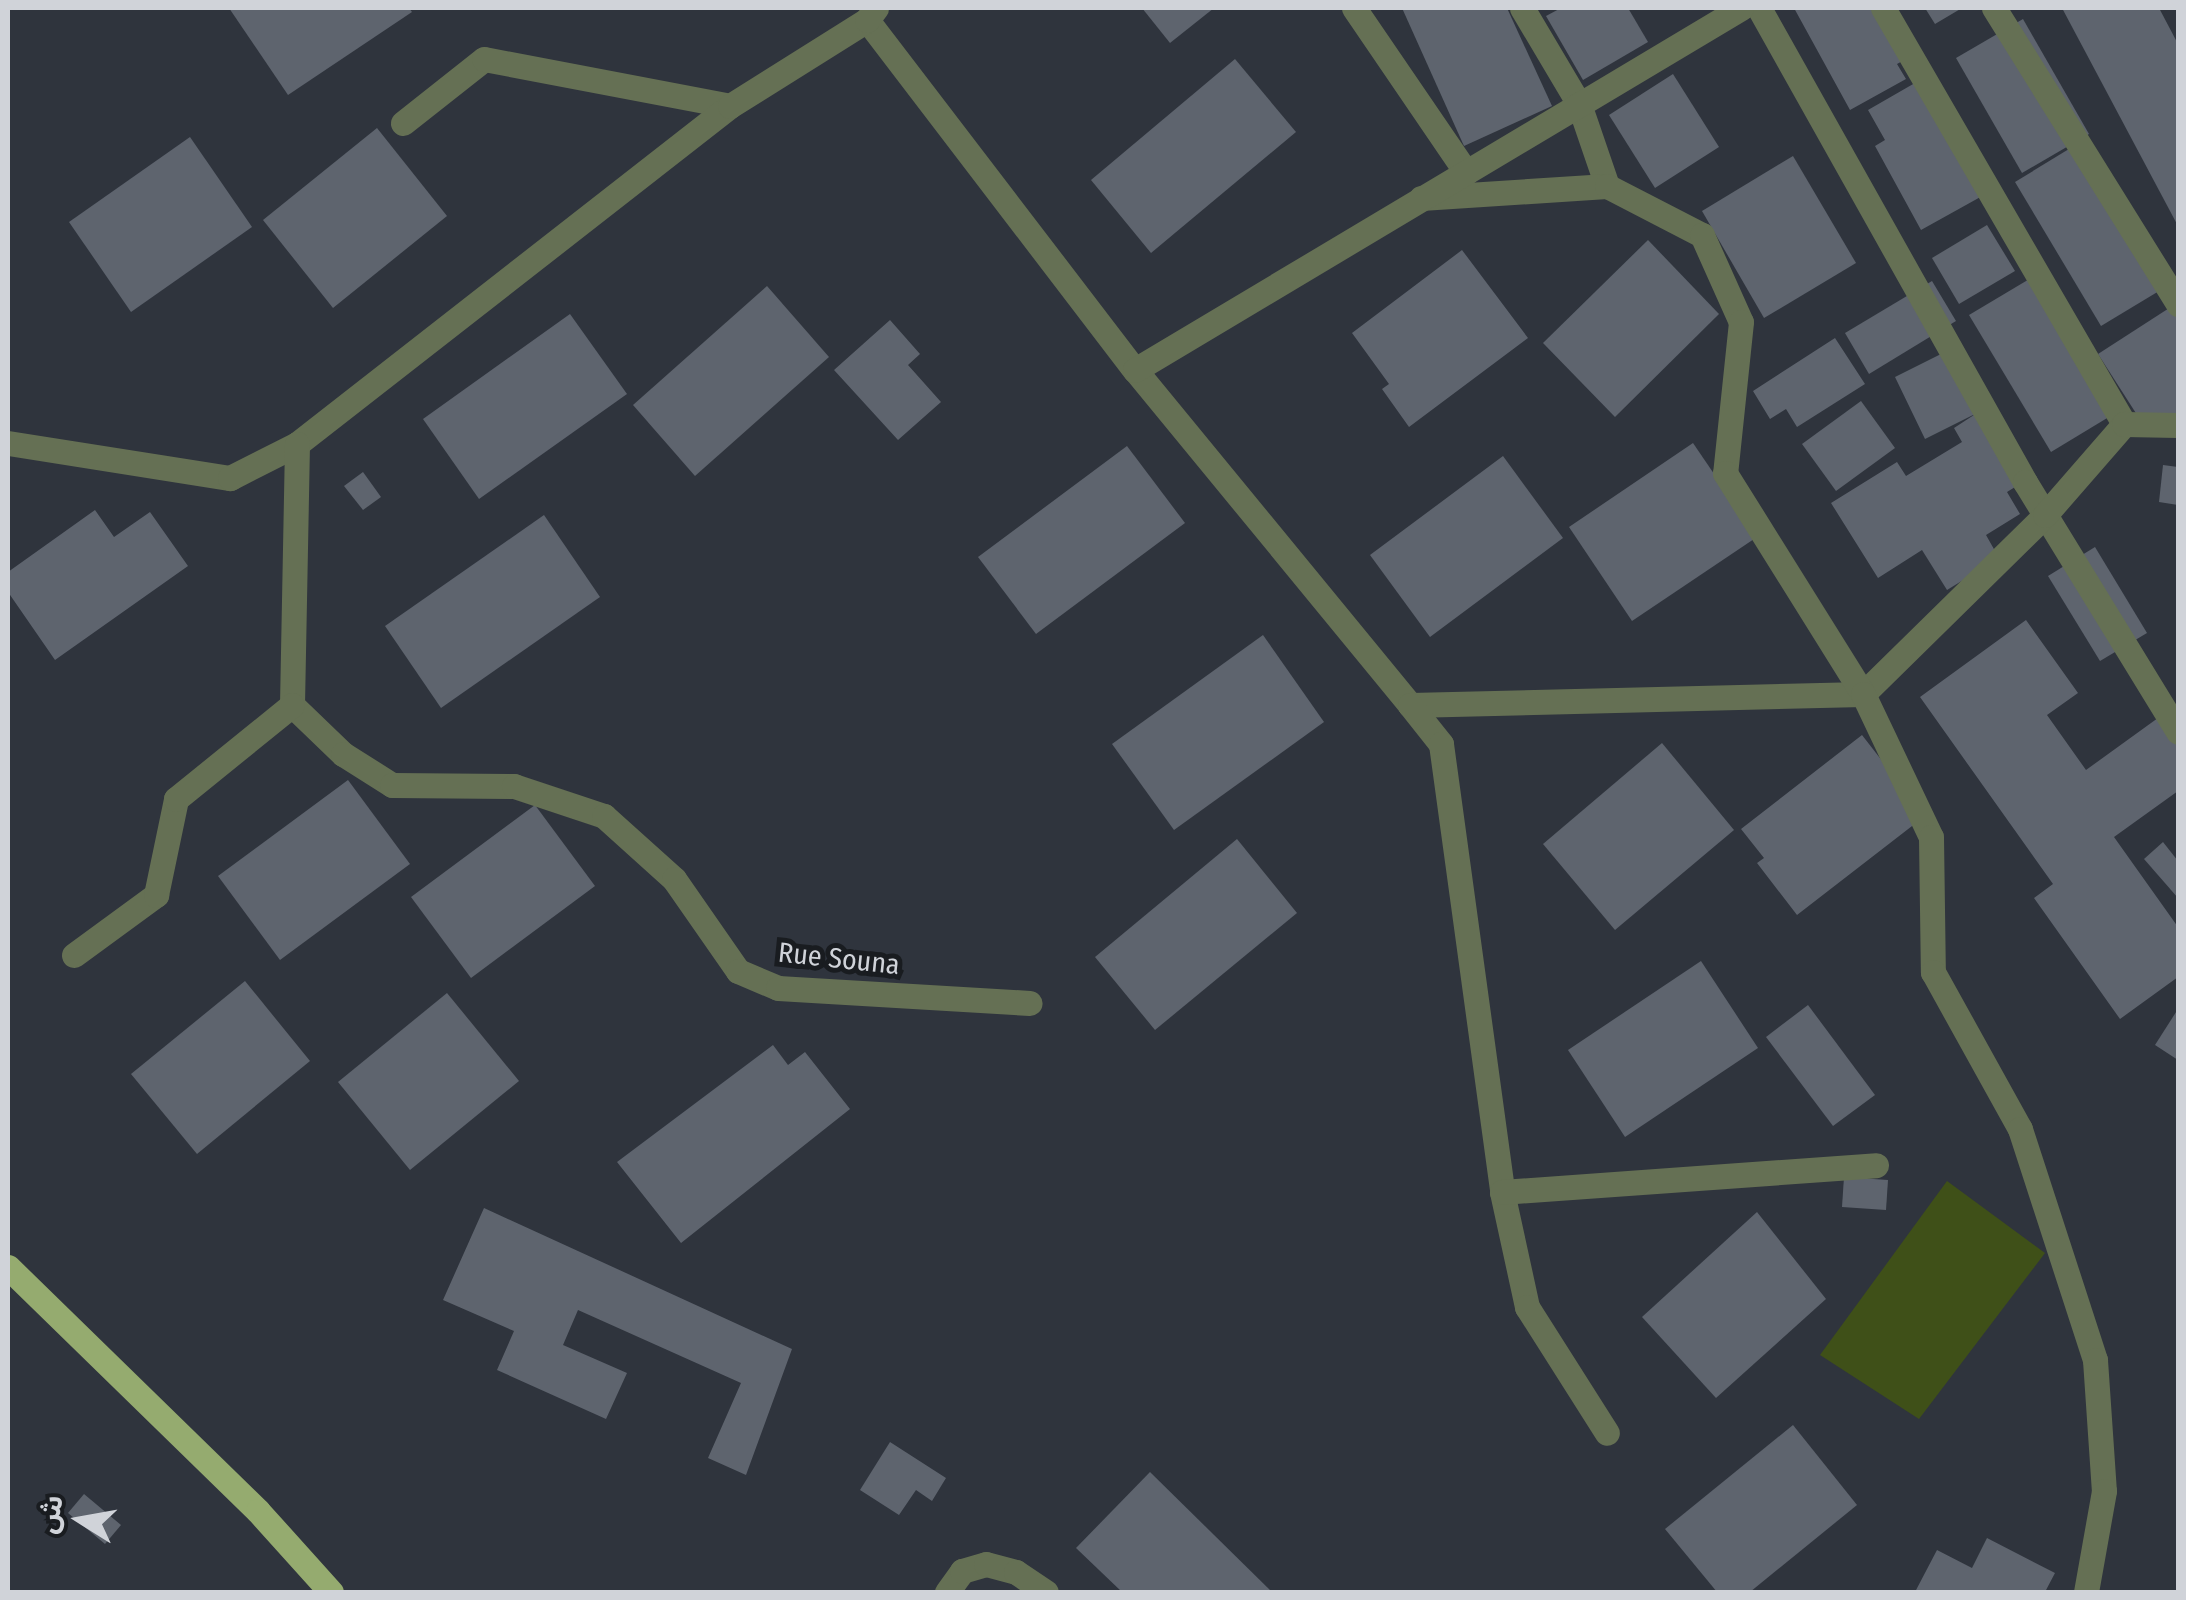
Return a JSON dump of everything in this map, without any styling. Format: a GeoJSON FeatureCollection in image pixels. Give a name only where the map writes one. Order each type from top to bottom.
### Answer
{"type":"FeatureCollection","features":[{"type":"Feature","properties":{"kind":"main road"},"geometry":{"type":"LineString","coordinates":[[8,1267],[258,1512],[331,1592]]}},
{"type":"Feature","properties":{"kind":"street"},"geometry":{"type":"LineString","coordinates":[[1354,8],[1466,172]]}},
{"type":"Feature","properties":{"kind":"street"},"geometry":{"type":"LineString","coordinates":[[1522,8],[1579,104],[1607,186]]}},
{"type":"Feature","properties":{"kind":"street"},"geometry":{"type":"LineString","coordinates":[[1135,370],[1741,8]]}},
{"type":"Feature","properties":{"kind":"street"},"geometry":{"type":"LineString","coordinates":[[1759,8],[2045,515],[2178,732]]}},
{"type":"Feature","properties":{"kind":"street"},"geometry":{"type":"LineString","coordinates":[[1883,8],[2124,424]]}},
{"type":"Feature","properties":{"kind":"street"},"geometry":{"type":"LineString","coordinates":[[1994,8],[2178,304]]}},
{"type":"Feature","properties":{"kind":"street"},"geometry":{"type":"LineString","coordinates":[[8,443],[230,478],[296,444],[730,106],[872,14],[1135,370],[1442,744],[1502,1192],[1527,1306],[1607,1433]]}},
{"type":"Feature","properties":{"kind":"street"},"geometry":{"type":"LineString","coordinates":[[403,123],[484,59],[730,106]]}},
{"type":"Feature","properties":{"kind":"street"},"geometry":{"type":"LineString","coordinates":[[1422,198],[1607,186],[1702,234],[1740,322],[1724,473],[1863,694],[1932,836],[1932,972],[2020,1130],[2095,1360],[2104,1490],[2086,1592]]}},
{"type":"Feature","properties":{"kind":"street"},"geometry":{"type":"LineString","coordinates":[[1410,705],[1863,694],[2045,515],[2124,424]]}},
{"type":"Feature","properties":{"kind":"street"},"geometry":{"type":"LineString","coordinates":[[2124,424],[2178,426]]}},
{"type":"Feature","properties":{"kind":"street"},"geometry":{"type":"LineString","coordinates":[[74,955],[156,894],[176,798],[292,705],[296,444]]}},
{"type":"Feature","properties":{"kind":"street","name":"Rue Souna"},"geometry":{"type":"LineString","coordinates":[[292,705],[342,754],[392,785],[514,786],[604,816],[674,879],[738,971],[778,988],[1030,1003]]}},
{"type":"Feature","properties":{"kind":"street"},"geometry":{"type":"LineString","coordinates":[[1502,1192],[1876,1165]]}},
{"type":"Feature","properties":{"kind":"street"},"geometry":{"type":"LineString","coordinates":[[947,1592],[962,1571],[986,1564],[1016,1572],[1046,1592]]}},
{"type":"Feature","properties":{"kind":"green space"},"geometry":{"type":"Polygon","coordinates":[[[1947,1181],[2045,1253],[1919,1419],[1820,1355],[1947,1181]]]}},
{"type":"Feature","properties":{"kind":"building"},"geometry":{"type":"Polygon","coordinates":[[[229,8],[409,8],[412,12],[288,95],[229,8]]]}},
{"type":"Feature","properties":{"kind":"building"},"geometry":{"type":"Polygon","coordinates":[[[1142,8],[1214,8],[1170,43],[1142,8]]]}},
{"type":"Feature","properties":{"kind":"building"},"geometry":{"type":"Polygon","coordinates":[[[1402,8],[1507,8],[1552,106],[1464,146],[1402,8]]]}},
{"type":"Feature","properties":{"kind":"building"},"geometry":{"type":"Polygon","coordinates":[[[1561,8],[1628,8],[1648,42],[1583,80],[1546,16],[1561,8]]]}},
{"type":"Feature","properties":{"kind":"building"},"geometry":{"type":"Polygon","coordinates":[[[1794,8],[1885,8],[1908,58],[1897,64],[1906,79],[1850,110],[1794,8]]]}},
{"type":"Feature","properties":{"kind":"building"},"geometry":{"type":"Polygon","coordinates":[[[1925,8],[1962,8],[1935,24],[1925,8]]]}},
{"type":"Feature","properties":{"kind":"building"},"geometry":{"type":"Polygon","coordinates":[[[2062,8],[2159,8],[2178,44],[2178,226],[2062,8]]]}},
{"type":"Feature","properties":{"kind":"building"},"geometry":{"type":"Polygon","coordinates":[[[2023,19],[2089,134],[2022,173],[1956,58],[2023,19]]]}},
{"type":"Feature","properties":{"kind":"building"},"geometry":{"type":"Polygon","coordinates":[[[1235,59],[1296,132],[1151,253],[1091,180],[1235,59]]]}},
{"type":"Feature","properties":{"kind":"building"},"geometry":{"type":"Polygon","coordinates":[[[1934,72],[1984,195],[1921,230],[1875,146],[1885,140],[1868,110],[1934,72]]]}},
{"type":"Feature","properties":{"kind":"building"},"geometry":{"type":"Polygon","coordinates":[[[1673,74],[1719,147],[1655,188],[1609,115],[1673,74]]]}},
{"type":"Feature","properties":{"kind":"building"},"geometry":{"type":"Polygon","coordinates":[[[377,128],[447,216],[333,308],[263,220],[377,128]]]}},
{"type":"Feature","properties":{"kind":"building"},"geometry":{"type":"Polygon","coordinates":[[[190,137],[252,227],[131,312],[69,222],[190,137]]]}},
{"type":"Feature","properties":{"kind":"building"},"geometry":{"type":"Polygon","coordinates":[[[2087,138],[2174,282],[2101,326],[2015,182],[2087,138]]]}},
{"type":"Feature","properties":{"kind":"building"},"geometry":{"type":"Polygon","coordinates":[[[1793,156],[1856,263],[1764,318],[1702,211],[1793,156]]]}},
{"type":"Feature","properties":{"kind":"building"},"geometry":{"type":"Polygon","coordinates":[[[1987,225],[2015,271],[1959,304],[1932,258],[1987,225]]]}},
{"type":"Feature","properties":{"kind":"building"},"geometry":{"type":"Polygon","coordinates":[[[1648,240],[1719,314],[1615,417],[1543,343],[1648,240]]]}},
{"type":"Feature","properties":{"kind":"building"},"geometry":{"type":"Polygon","coordinates":[[[1462,250],[1528,338],[1409,427],[1382,389],[1389,384],[1352,333],[1462,250]]]}},
{"type":"Feature","properties":{"kind":"building"},"geometry":{"type":"Polygon","coordinates":[[[2046,269],[2127,406],[2051,452],[1969,315],[2046,269]]]}},
{"type":"Feature","properties":{"kind":"building"},"geometry":{"type":"Polygon","coordinates":[[[1932,281],[1956,321],[1869,374],[1845,333],[1932,281]]]}},
{"type":"Feature","properties":{"kind":"building"},"geometry":{"type":"Polygon","coordinates":[[[767,286],[829,357],[695,476],[633,405],[767,286]]]}},
{"type":"Feature","properties":{"kind":"building"},"geometry":{"type":"Polygon","coordinates":[[[2177,303],[2178,412],[2148,432],[2098,354],[2177,303]]]}},
{"type":"Feature","properties":{"kind":"building"},"geometry":{"type":"Polygon","coordinates":[[[570,314],[627,394],[479,499],[423,419],[570,314]]]}},
{"type":"Feature","properties":{"kind":"building"},"geometry":{"type":"Polygon","coordinates":[[[890,320],[920,354],[908,365],[941,402],[898,440],[834,370],[890,320]]]}},
{"type":"Feature","properties":{"kind":"building"},"geometry":{"type":"Polygon","coordinates":[[[1835,338],[1865,384],[1797,427],[1786,409],[1770,419],[1753,391],[1835,338]]]}},
{"type":"Feature","properties":{"kind":"building"},"geometry":{"type":"Polygon","coordinates":[[[1955,347],[2028,479],[2007,492],[2020,514],[1986,535],[1999,558],[1947,590],[1922,550],[1878,578],[1831,503],[1897,462],[1906,476],[1962,442],[1954,428],[1977,413],[1925,439],[1895,377],[1955,347]]]}},
{"type":"Feature","properties":{"kind":"building"},"geometry":{"type":"Polygon","coordinates":[[[1861,401],[1895,448],[1836,491],[1802,444],[1861,401]]]}},
{"type":"Feature","properties":{"kind":"building"},"geometry":{"type":"Polygon","coordinates":[[[1693,443],[1757,537],[1632,621],[1569,527],[1693,443]]]}},
{"type":"Feature","properties":{"kind":"building"},"geometry":{"type":"Polygon","coordinates":[[[1127,446],[1185,523],[1036,634],[978,557],[1127,446]]]}},
{"type":"Feature","properties":{"kind":"building"},"geometry":{"type":"Polygon","coordinates":[[[1503,456],[1563,538],[1430,637],[1370,555],[1503,456]]]}},
{"type":"Feature","properties":{"kind":"building"},"geometry":{"type":"Polygon","coordinates":[[[2163,465],[2178,467],[2178,505],[2159,502],[2163,465]]]}},
{"type":"Feature","properties":{"kind":"building"},"geometry":{"type":"Polygon","coordinates":[[[363,472],[381,497],[363,510],[344,486],[363,472]]]}},
{"type":"Feature","properties":{"kind":"building"},"geometry":{"type":"Polygon","coordinates":[[[95,510],[114,537],[150,512],[188,566],[55,660],[8,592],[8,572],[95,510]]]}},
{"type":"Feature","properties":{"kind":"building"},"geometry":{"type":"Polygon","coordinates":[[[544,515],[600,597],[441,708],[385,626],[544,515]]]}},
{"type":"Feature","properties":{"kind":"building"},"geometry":{"type":"Polygon","coordinates":[[[2095,547],[2147,633],[2100,661],[2048,576],[2095,547]]]}},
{"type":"Feature","properties":{"kind":"building"},"geometry":{"type":"Polygon","coordinates":[[[2026,620],[2078,693],[2047,715],[2086,770],[2169,710],[2178,723],[2178,791],[2114,837],[2178,927],[2178,977],[2120,1019],[2034,898],[2053,884],[1920,697],[2026,620]]]}},
{"type":"Feature","properties":{"kind":"building"},"geometry":{"type":"Polygon","coordinates":[[[1263,635],[1324,722],[1174,830],[1112,744],[1263,635]]]}},
{"type":"Feature","properties":{"kind":"building"},"geometry":{"type":"Polygon","coordinates":[[[1862,735],[1925,816],[1797,915],[1757,863],[1764,858],[1741,829],[1862,735]]]}},
{"type":"Feature","properties":{"kind":"building"},"geometry":{"type":"Polygon","coordinates":[[[1662,743],[1734,830],[1615,930],[1543,844],[1662,743]]]}},
{"type":"Feature","properties":{"kind":"building"},"geometry":{"type":"Polygon","coordinates":[[[348,780],[410,864],[280,960],[218,876],[348,780]]]}},
{"type":"Feature","properties":{"kind":"building"},"geometry":{"type":"Polygon","coordinates":[[[535,805],[595,886],[471,978],[411,897],[535,805]]]}},
{"type":"Feature","properties":{"kind":"building"},"geometry":{"type":"Polygon","coordinates":[[[1237,839],[1297,913],[1155,1030],[1095,957],[1237,839]]]}},
{"type":"Feature","properties":{"kind":"building"},"geometry":{"type":"Polygon","coordinates":[[[2163,842],[2178,861],[2178,898],[2144,859],[2163,842]]]}},
{"type":"Feature","properties":{"kind":"building"},"geometry":{"type":"Polygon","coordinates":[[[1701,961],[1758,1048],[1625,1137],[1568,1050],[1701,961]]]}},
{"type":"Feature","properties":{"kind":"building"},"geometry":{"type":"Polygon","coordinates":[[[245,981],[310,1061],[197,1154],[131,1074],[245,981]]]}},
{"type":"Feature","properties":{"kind":"building"},"geometry":{"type":"Polygon","coordinates":[[[447,993],[519,1081],[410,1170],[338,1082],[447,993]]]}},
{"type":"Feature","properties":{"kind":"building"},"geometry":{"type":"Polygon","coordinates":[[[1808,1005],[1875,1095],[1833,1126],[1766,1037],[1808,1005]]]}},
{"type":"Feature","properties":{"kind":"building"},"geometry":{"type":"Polygon","coordinates":[[[2178,1009],[2178,1060],[2155,1045],[2178,1009]]]}},
{"type":"Feature","properties":{"kind":"building"},"geometry":{"type":"Polygon","coordinates":[[[773,1045],[788,1065],[805,1052],[850,1109],[681,1243],[617,1162],[773,1045]]]}},
{"type":"Feature","properties":{"kind":"building"},"geometry":{"type":"Polygon","coordinates":[[[1844,1177],[1888,1180],[1886,1210],[1842,1207],[1844,1177]]]}},
{"type":"Feature","properties":{"kind":"building"},"geometry":{"type":"Polygon","coordinates":[[[484,1208],[792,1349],[746,1475],[708,1458],[741,1383],[578,1310],[563,1345],[627,1373],[606,1419],[497,1370],[514,1331],[443,1300],[484,1208]]]}},
{"type":"Feature","properties":{"kind":"building"},"geometry":{"type":"Polygon","coordinates":[[[1757,1212],[1826,1299],[1716,1398],[1642,1317],[1757,1212]]]}},
{"type":"Feature","properties":{"kind":"building"},"geometry":{"type":"Polygon","coordinates":[[[1793,1425],[1857,1505],[1750,1592],[1717,1592],[1665,1529],[1793,1425]]]}},
{"type":"Feature","properties":{"kind":"building"},"geometry":{"type":"Polygon","coordinates":[[[890,1442],[946,1478],[932,1501],[916,1490],[899,1515],[860,1490],[890,1442]]]}},
{"type":"Feature","properties":{"kind":"building"},"geometry":{"type":"Polygon","coordinates":[[[1150,1472],[1272,1592],[1122,1592],[1076,1548],[1150,1472]]]}},
{"type":"Feature","properties":{"kind":"building"},"geometry":{"type":"Polygon","coordinates":[[[84,1494],[121,1525],[105,1544],[68,1513],[84,1494]]]}},
{"type":"Feature","properties":{"kind":"building"},"geometry":{"type":"Polygon","coordinates":[[[1987,1538],[2055,1573],[2045,1592],[1915,1592],[1937,1550],[1972,1568],[1987,1538]]]}}]}
